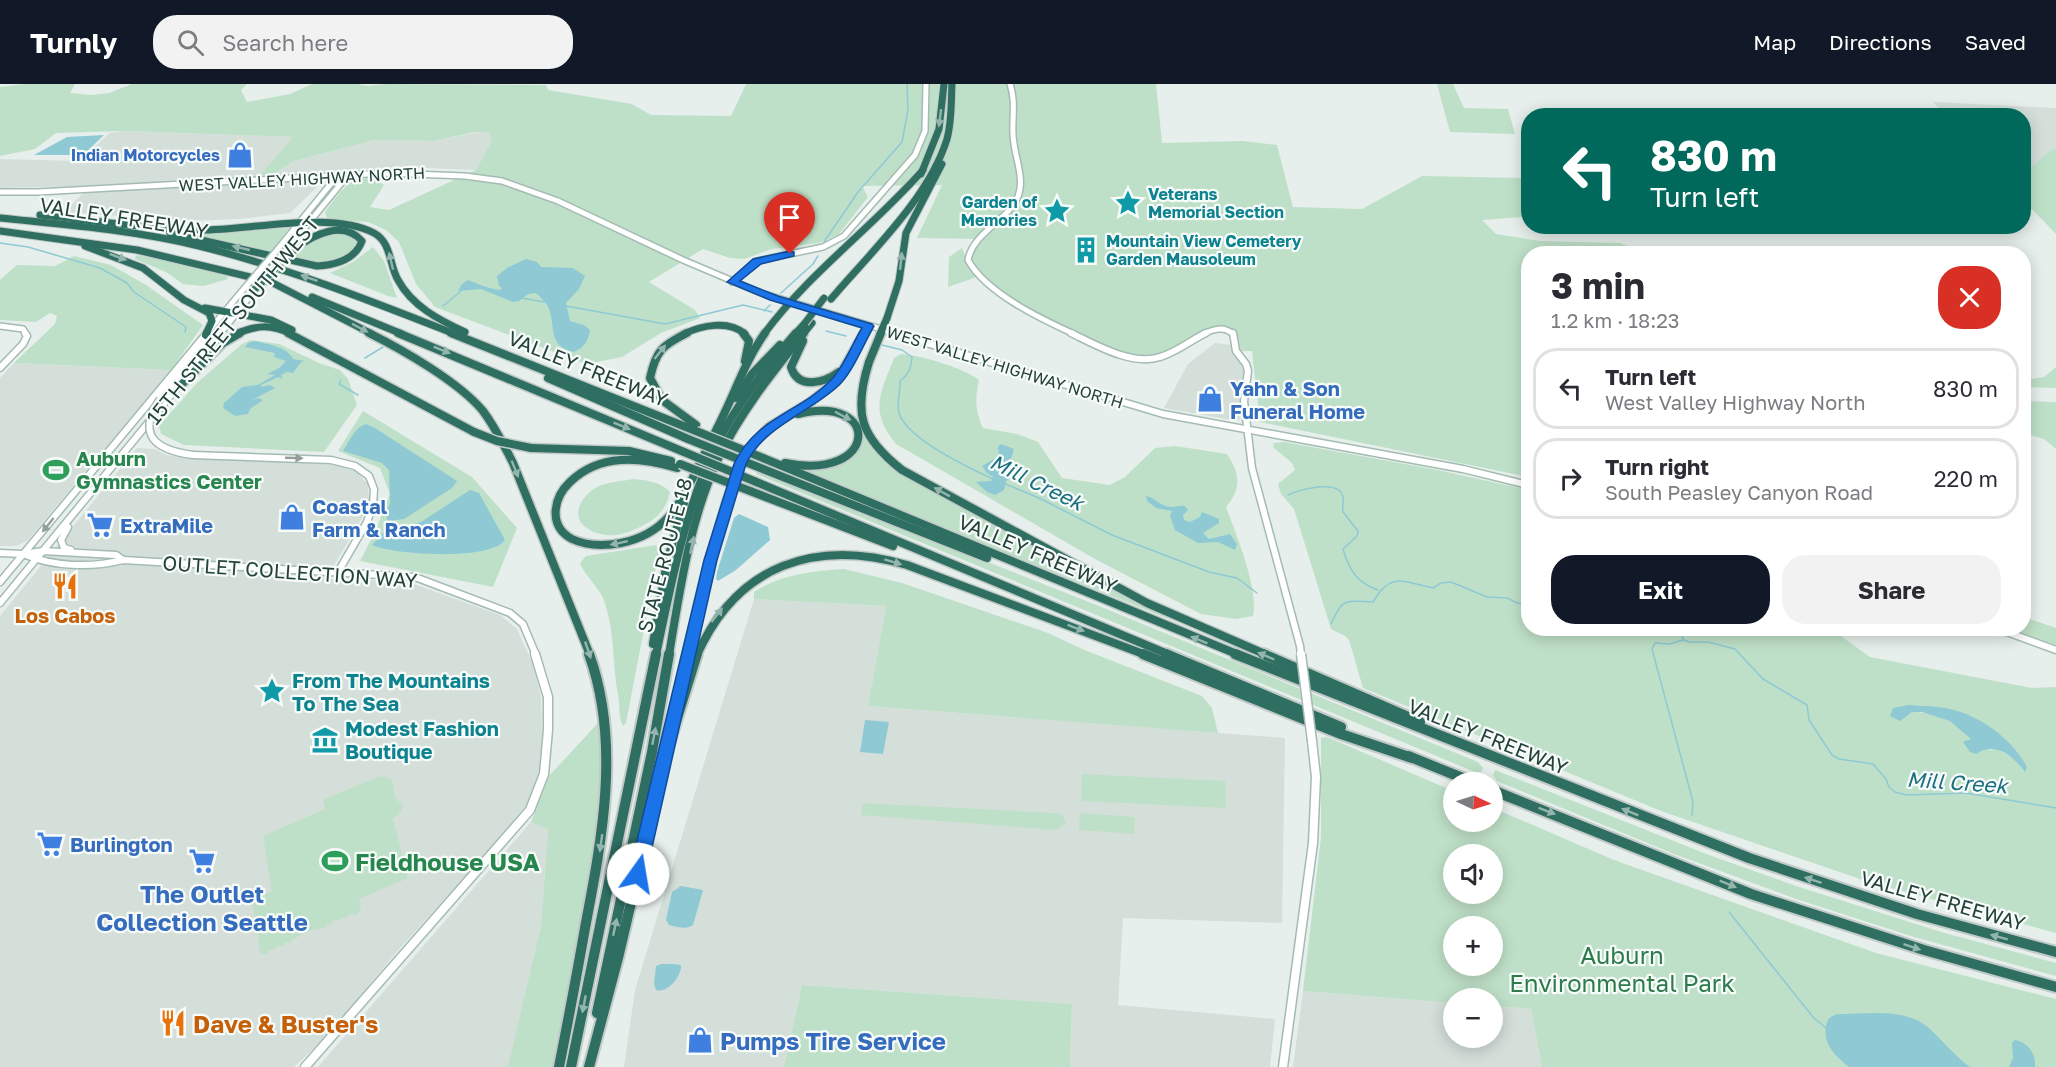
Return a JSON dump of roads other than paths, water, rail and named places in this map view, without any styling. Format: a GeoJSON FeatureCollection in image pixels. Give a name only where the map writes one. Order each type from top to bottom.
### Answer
{"type":"FeatureCollection","features":[{"type":"Feature","properties":{"kind":"highway"},"geometry":{"type":"LineString","coordinates":[[898,208],[912,190],[939,129],[944,84]]}},
{"type":"Feature","properties":{"kind":"highway","name":"STATE ROUTE 18"},"geometry":{"type":"LineString","coordinates":[[571,1067],[671,587],[685,527],[704,471],[723,431],[735,414],[805,325],[900,216],[928,178],[945,143],[950,117],[952,84]]}},
{"type":"Feature","properties":{"kind":"highway"},"geometry":{"type":"LineString","coordinates":[[950,117],[951,134],[945,157],[906,233],[899,281],[860,392],[861,419],[877,448],[902,470],[1137,598],[1408,717],[1492,757]]}},
{"type":"Feature","properties":{"kind":"highway"},"geometry":{"type":"LineString","coordinates":[[679,466],[634,459],[615,460],[595,466],[573,479],[564,489],[555,505],[555,521],[567,536],[585,544],[609,545],[636,539],[668,519],[679,505],[742,374],[768,329],[791,303],[892,204],[922,170]]}},
{"type":"Feature","properties":{"kind":"highway"},"geometry":{"type":"LineString","coordinates":[[0,213],[197,230],[297,225],[354,227],[375,234],[387,245],[398,281],[425,311],[554,374]]}},
{"type":"Feature","properties":{"kind":"highway","name":"VALLEY FREEWAY"},"geometry":{"type":"LineString","coordinates":[[0,218],[125,232],[223,252],[325,283],[697,429],[729,445],[1140,616],[1749,858],[1917,914],[2056,952]]}},
{"type":"Feature","properties":{"kind":"highway"},"geometry":{"type":"LineString","coordinates":[[70,218],[189,237],[313,266],[329,265],[346,259],[357,252],[363,241],[353,233],[332,231],[308,239],[292,248],[248,292]]}},
{"type":"Feature","properties":{"kind":"highway"},"geometry":{"type":"LineString","coordinates":[[0,231],[76,244],[129,261],[152,273],[188,303],[211,315],[212,321],[206,335]]}},
{"type":"Feature","properties":{"kind":"highway","name":"VALLEY FREEWAY"},"geometry":{"type":"LineString","coordinates":[[0,231],[76,240],[153,253],[271,282],[361,316],[1447,772]]}},
{"type":"Feature","properties":{"kind":"highway","name":"STATE ROUTE 18"},"geometry":{"type":"LineString","coordinates":[[827,299],[878,233]]}},
{"type":"Feature","properties":{"kind":"highway"},"geometry":{"type":"LineString","coordinates":[[271,282],[387,342],[459,388],[482,410],[499,435],[513,463],[581,631],[596,673],[604,716],[606,789],[599,856],[559,1067]]}},
{"type":"Feature","properties":{"kind":"highway"},"geometry":{"type":"LineString","coordinates":[[188,303],[230,313],[259,315],[281,322],[339,361]]}},
{"type":"Feature","properties":{"kind":"highway"},"geometry":{"type":"LineString","coordinates":[[423,322],[688,439],[1140,616]]}},
{"type":"Feature","properties":{"kind":"highway"},"geometry":{"type":"LineString","coordinates":[[697,429],[674,413],[652,388],[649,379],[651,364],[659,351],[671,340],[694,330],[719,325],[732,326],[742,330],[749,339],[742,374]]}},
{"type":"Feature","properties":{"kind":"highway"},"geometry":{"type":"LineString","coordinates":[[805,325],[791,367],[792,373],[798,379],[815,383],[833,378],[855,351]]}},
{"type":"Feature","properties":{"kind":"highway"},"geometry":{"type":"LineString","coordinates":[[722,419],[752,374],[773,352],[805,325]]}},
{"type":"Feature","properties":{"kind":"highway","name":"STATE ROUTE 18"},"geometry":{"type":"LineString","coordinates":[[587,1067],[698,518],[711,477],[733,433],[805,325]]}},
{"type":"Feature","properties":{"kind":"highway"},"geometry":{"type":"LineString","coordinates":[[587,1067],[618,958],[726,503],[745,453],[769,428],[830,388],[841,376],[868,326]]}},
{"type":"Feature","properties":{"kind":"highway"},"geometry":{"type":"LineString","coordinates":[[181,385],[222,343],[234,334],[256,327],[277,327],[474,432],[497,441],[531,448],[636,452],[660,456],[679,466],[750,491],[989,585],[1009,589]]}},
{"type":"Feature","properties":{"kind":"highway"},"geometry":{"type":"LineString","coordinates":[[763,458],[795,465],[819,467],[843,459],[854,449],[857,442],[855,424],[846,416],[830,410],[798,413],[769,428]]}},
{"type":"Feature","properties":{"kind":"highway"},"geometry":{"type":"LineString","coordinates":[[635,762],[635,746],[667,562],[692,480]]}},
{"type":"Feature","properties":{"kind":"highway"},"geometry":{"type":"LineString","coordinates":[[668,747],[700,646],[711,623],[725,606],[749,584],[781,566],[819,556],[857,554],[893,561],[1059,622],[1318,725],[1412,758]]}},
{"type":"Feature","properties":{"kind":"highway"},"geometry":{"type":"LineString","coordinates":[[1503,794],[1751,894],[1924,950],[2056,987]]}},
{"type":"Feature","properties":{"kind":"main road"},"geometry":{"type":"LineString","coordinates":[[732,282],[757,261],[823,247],[849,231],[915,155],[925,131],[926,84]]}},
{"type":"Feature","properties":{"kind":"main road"},"geometry":{"type":"LineString","coordinates":[[1010,84],[1016,104],[1013,137],[1022,177],[1021,185],[1018,198],[1008,213],[969,251],[968,260],[974,270],[994,289],[1022,307],[1089,342],[1134,358],[1160,357],[1210,330],[1221,328],[1230,330],[1235,339],[1236,351],[1247,368],[1244,401],[1247,429],[1258,496],[1300,645],[1312,741],[1316,805],[1283,1067]]}},
{"type":"Feature","properties":{"kind":"main road","name":"WEST VALLEY HIGHWAY NORTH"},"geometry":{"type":"LineString","coordinates":[[0,192],[422,173],[502,181],[558,201],[732,282],[791,303],[1141,407],[1462,469],[1521,483]]}},
{"type":"Feature","properties":{"kind":"main road","name":"15TH STREET SOUTHWEST"},"geometry":{"type":"LineString","coordinates":[[0,603],[181,385],[230,313],[272,260],[276,250],[338,175]]}},
{"type":"Feature","properties":{"kind":"main road","name":"15TH STREET SOUTHWEST"},"geometry":{"type":"LineString","coordinates":[[292,248],[307,225],[348,175]]}},
{"type":"Feature","properties":{"kind":"main road","name":"15TH STREET SOUTHWEST"},"geometry":{"type":"LineString","coordinates":[[0,582],[206,335],[248,292]]}},
{"type":"Feature","properties":{"kind":"main road"},"geometry":{"type":"LineString","coordinates":[[230,313],[159,399],[149,416],[147,425],[149,436],[163,449],[193,455],[322,459],[349,463],[364,471],[374,487],[374,507],[338,572]]}},
{"type":"Feature","properties":{"kind":"main road"},"geometry":{"type":"LineString","coordinates":[[0,326],[23,329],[27,336],[23,344],[0,368]]}},
{"type":"Feature","properties":{"kind":"main road"},"geometry":{"type":"LineString","coordinates":[[87,553],[66,549],[61,540],[90,496]]}},
{"type":"Feature","properties":{"kind":"main road","name":"OUTLET COLLECTION WAY"},"geometry":{"type":"LineString","coordinates":[[0,553],[23,554],[44,551],[87,553],[116,555],[123,560]]}},
{"type":"Feature","properties":{"kind":"main road"},"geometry":{"type":"LineString","coordinates":[[23,554],[35,561]]}},
{"type":"Feature","properties":{"kind":"main road","name":"OUTLET COLLECTION WAY"},"geometry":{"type":"LineString","coordinates":[[35,561],[110,565],[123,560],[415,577],[473,597],[510,613],[528,633],[540,662],[548,693],[547,756],[540,789],[522,822],[305,1067]]}},
{"type":"Feature","properties":{"kind":"main road"},"geometry":{"type":"LineString","coordinates":[[2018,636],[2056,650]]}},
{"type":"Feature","properties":{"kind":"water"},"geometry":{"type":"Polygon","coordinates":[[[104,135],[83,155],[34,155],[67,137],[104,135]]]}},
{"type":"Feature","properties":{"kind":"water"},"geometry":{"type":"Polygon","coordinates":[[[526,259],[537,262],[541,267],[573,268],[585,276],[579,289],[566,303],[570,321],[584,325],[590,330],[585,344],[574,352],[565,349],[556,341],[549,309],[536,293],[528,294],[519,301],[513,302],[481,289],[458,291],[468,280],[500,290],[502,288],[499,286],[497,276],[507,268],[526,259]]]}},
{"type":"Feature","properties":{"kind":"water"},"geometry":{"type":"Polygon","coordinates":[[[255,341],[277,347],[287,352],[293,359],[305,361],[301,362],[293,373],[287,372],[281,375],[283,379],[278,377],[261,385],[261,387],[270,385],[275,388],[252,400],[259,398],[263,400],[250,409],[248,414],[235,416],[223,408],[224,403],[242,387],[258,385],[275,375],[267,374],[279,368],[286,361],[274,357],[275,353],[245,347],[248,343],[255,341]]]}},
{"type":"Feature","properties":{"kind":"water"},"geometry":{"type":"Polygon","coordinates":[[[366,424],[457,481],[452,488],[404,519],[388,521],[385,515],[390,503],[389,470],[382,463],[343,451],[355,431],[366,424]]]}},
{"type":"Feature","properties":{"kind":"water"},"geometry":{"type":"Polygon","coordinates":[[[1001,444],[1014,449],[1011,459],[994,467],[997,472],[1007,468],[1011,477],[1006,481],[1004,490],[995,495],[987,492],[976,482],[991,481],[993,477],[982,466],[999,456],[998,447],[1001,444]]]}},
{"type":"Feature","properties":{"kind":"water"},"geometry":{"type":"Polygon","coordinates":[[[470,490],[479,493],[505,540],[496,547],[481,551],[441,554],[383,549],[372,545],[384,532],[421,522],[470,490]]]}},
{"type":"Feature","properties":{"kind":"water"},"geometry":{"type":"Polygon","coordinates":[[[1146,496],[1170,507],[1185,506],[1188,510],[1183,515],[1184,520],[1190,522],[1200,517],[1202,512],[1219,519],[1219,523],[1203,533],[1209,539],[1230,534],[1237,544],[1235,550],[1218,542],[1198,543],[1175,530],[1170,516],[1172,511],[1156,508],[1147,501],[1146,496]]]}},
{"type":"Feature","properties":{"kind":"water"},"geometry":{"type":"Polygon","coordinates":[[[739,514],[768,527],[770,540],[736,570],[718,581],[717,572],[734,518],[739,514]]]}},
{"type":"Feature","properties":{"kind":"water"},"geometry":{"type":"Polygon","coordinates":[[[1908,705],[1950,709],[1984,723],[2013,747],[2027,767],[2025,772],[2003,752],[1990,749],[1976,754],[1970,752],[1963,742],[1971,739],[1950,721],[1922,712],[1912,712],[1900,721],[1890,716],[1893,708],[1908,705]]]}},
{"type":"Feature","properties":{"kind":"water"},"geometry":{"type":"Polygon","coordinates":[[[865,720],[889,722],[883,754],[860,752],[865,720]]]}},
{"type":"Feature","properties":{"kind":"water"},"geometry":{"type":"Polygon","coordinates":[[[681,886],[703,890],[693,925],[681,928],[669,925],[666,920],[672,892],[681,886]]]}},
{"type":"Feature","properties":{"kind":"water"},"geometry":{"type":"Polygon","coordinates":[[[681,965],[677,978],[665,989],[656,990],[654,984],[656,966],[681,965]]]}},
{"type":"Feature","properties":{"kind":"water"},"geometry":{"type":"Polygon","coordinates":[[[1838,1014],[1897,1014],[1919,1021],[1970,1067],[1849,1067],[1835,1054],[1826,1039],[1827,1022],[1838,1014]]]}},
{"type":"Feature","properties":{"kind":"water"},"geometry":{"type":"Polygon","coordinates":[[[2015,1040],[2031,1050],[2035,1067],[2009,1067],[2013,1058],[2012,1043],[2015,1040]]]}},
{"type":"Feature","properties":{"kind":"waterway","name":"Mill Creek"},"geometry":{"type":"LineString","coordinates":[[824,242],[858,192],[902,142],[908,110],[907,84]]}},
{"type":"Feature","properties":{"kind":"waterway"},"geometry":{"type":"LineString","coordinates":[[0,243],[28,247],[100,268],[127,283],[134,292],[186,327],[185,332]]}},
{"type":"Feature","properties":{"kind":"waterway","name":"Mill Creek"},"geometry":{"type":"LineString","coordinates":[[781,293],[813,264],[818,256]]}},
{"type":"Feature","properties":{"kind":"waterway"},"geometry":{"type":"LineString","coordinates":[[443,306],[461,291]]}},
{"type":"Feature","properties":{"kind":"waterway"},"geometry":{"type":"LineString","coordinates":[[522,298],[544,302]]}},
{"type":"Feature","properties":{"kind":"waterway"},"geometry":{"type":"LineString","coordinates":[[566,306],[665,324],[743,305],[765,310]]}},
{"type":"Feature","properties":{"kind":"waterway","name":"Mill Creek"},"geometry":{"type":"LineString","coordinates":[[765,310],[770,305]]}},
{"type":"Feature","properties":{"kind":"waterway","name":"Mill Creek"},"geometry":{"type":"LineString","coordinates":[[765,310],[772,312]]}},
{"type":"Feature","properties":{"kind":"waterway"},"geometry":{"type":"LineString","coordinates":[[826,331],[846,336]]}},
{"type":"Feature","properties":{"kind":"waterway","name":"Mill Creek"},"geometry":{"type":"LineString","coordinates":[[882,345],[902,350],[912,357],[909,370],[900,381],[898,409],[904,423],[940,452],[993,479]]}},
{"type":"Feature","properties":{"kind":"waterway"},"geometry":{"type":"LineString","coordinates":[[365,358],[383,347]]}},
{"type":"Feature","properties":{"kind":"waterway"},"geometry":{"type":"LineString","coordinates":[[341,380],[339,384],[358,395]]}},
{"type":"Feature","properties":{"kind":"waterway","name":"Mill Creek"},"geometry":{"type":"LineString","coordinates":[[1003,483],[1039,498],[1112,535],[1209,572],[1237,578],[1257,593]]}},
{"type":"Feature","properties":{"kind":"waterway"},"geometry":{"type":"LineString","coordinates":[[1288,495],[1318,487],[1334,488],[1340,491],[1343,499],[1343,512],[1358,531],[1357,536],[1343,549],[1345,557],[1355,575],[1365,584],[1378,590]]}},
{"type":"Feature","properties":{"kind":"waterway","name":"Mill Creek"},"geometry":{"type":"LineString","coordinates":[[1331,624],[1339,609],[1346,602],[1373,602],[1386,586],[1398,581],[1433,588],[1441,583],[1451,582],[1487,597],[1507,598],[1521,603]]}},
{"type":"Feature","properties":{"kind":"waterway","name":"Mill Creek"},"geometry":{"type":"LineString","coordinates":[[1682,636],[1689,642],[1708,642],[1735,649],[1763,679],[1807,705],[1809,720],[1832,755],[1839,759],[1873,764],[1895,792],[1906,795],[1966,793],[2056,808]]}},
{"type":"Feature","properties":{"kind":"waterway"},"geometry":{"type":"LineString","coordinates":[[1683,640],[1669,644],[1655,643],[1652,649],[1693,802],[1692,815]]}},
{"type":"Feature","properties":{"kind":"waterway"},"geometry":{"type":"LineString","coordinates":[[1729,912],[1813,1017],[1826,1028]]}},
{"type":"Feature","properties":{"kind":"place","name":"Indian Motorcycles"},"geometry":{"type":"Point","coordinates":[240,155]}},
{"type":"Feature","properties":{"kind":"place","name":"Veterans Memorial Section"},"geometry":{"type":"Point","coordinates":[1128,203]}},
{"type":"Feature","properties":{"kind":"place","name":"Garden of Memories"},"geometry":{"type":"Point","coordinates":[1057,211]}},
{"type":"Feature","properties":{"kind":"place","name":"Mountain View Cemetery Garden Mausoleum"},"geometry":{"type":"Point","coordinates":[1086,250]}},
{"type":"Feature","properties":{"kind":"place","name":"Yahn & Son Funeral Home"},"geometry":{"type":"Point","coordinates":[1210,399]}},
{"type":"Feature","properties":{"kind":"place","name":"Auburn Gymnastics Center"},"geometry":{"type":"Point","coordinates":[56,470]}},
{"type":"Feature","properties":{"kind":"place","name":"Coastal Farm & Ranch"},"geometry":{"type":"Point","coordinates":[292,517]}},
{"type":"Feature","properties":{"kind":"place","name":"ExtraMile"},"geometry":{"type":"Point","coordinates":[100,525]}},
{"type":"Feature","properties":{"kind":"place","name":"Los Cabos"},"geometry":{"type":"Point","coordinates":[65,586]}},
{"type":"Feature","properties":{"kind":"place","name":"From The Mountains To The Sea"},"geometry":{"type":"Point","coordinates":[272,691]}},
{"type":"Feature","properties":{"kind":"place","name":"Modest Fashion Boutique"},"geometry":{"type":"Point","coordinates":[325,740]}},
{"type":"Feature","properties":{"kind":"place","name":"Burlington"},"geometry":{"type":"Point","coordinates":[50,844]}},
{"type":"Feature","properties":{"kind":"place","name":"The Outlet Collection Seattle"},"geometry":{"type":"Point","coordinates":[202,861]}},
{"type":"Feature","properties":{"kind":"place","name":"Fieldhouse USA"},"geometry":{"type":"Point","coordinates":[335,861]}},
{"type":"Feature","properties":{"kind":"place","name":"Dave & Buster's"},"geometry":{"type":"Point","coordinates":[173,1023]}},
{"type":"Feature","properties":{"kind":"place","name":"Pumps Tire Service"},"geometry":{"type":"Point","coordinates":[700,1040]}},
{"type":"Feature","properties":{"kind":"park label","name":"Auburn Environmental Park"},"geometry":{"type":"Point","coordinates":[1622,968]}}]}
